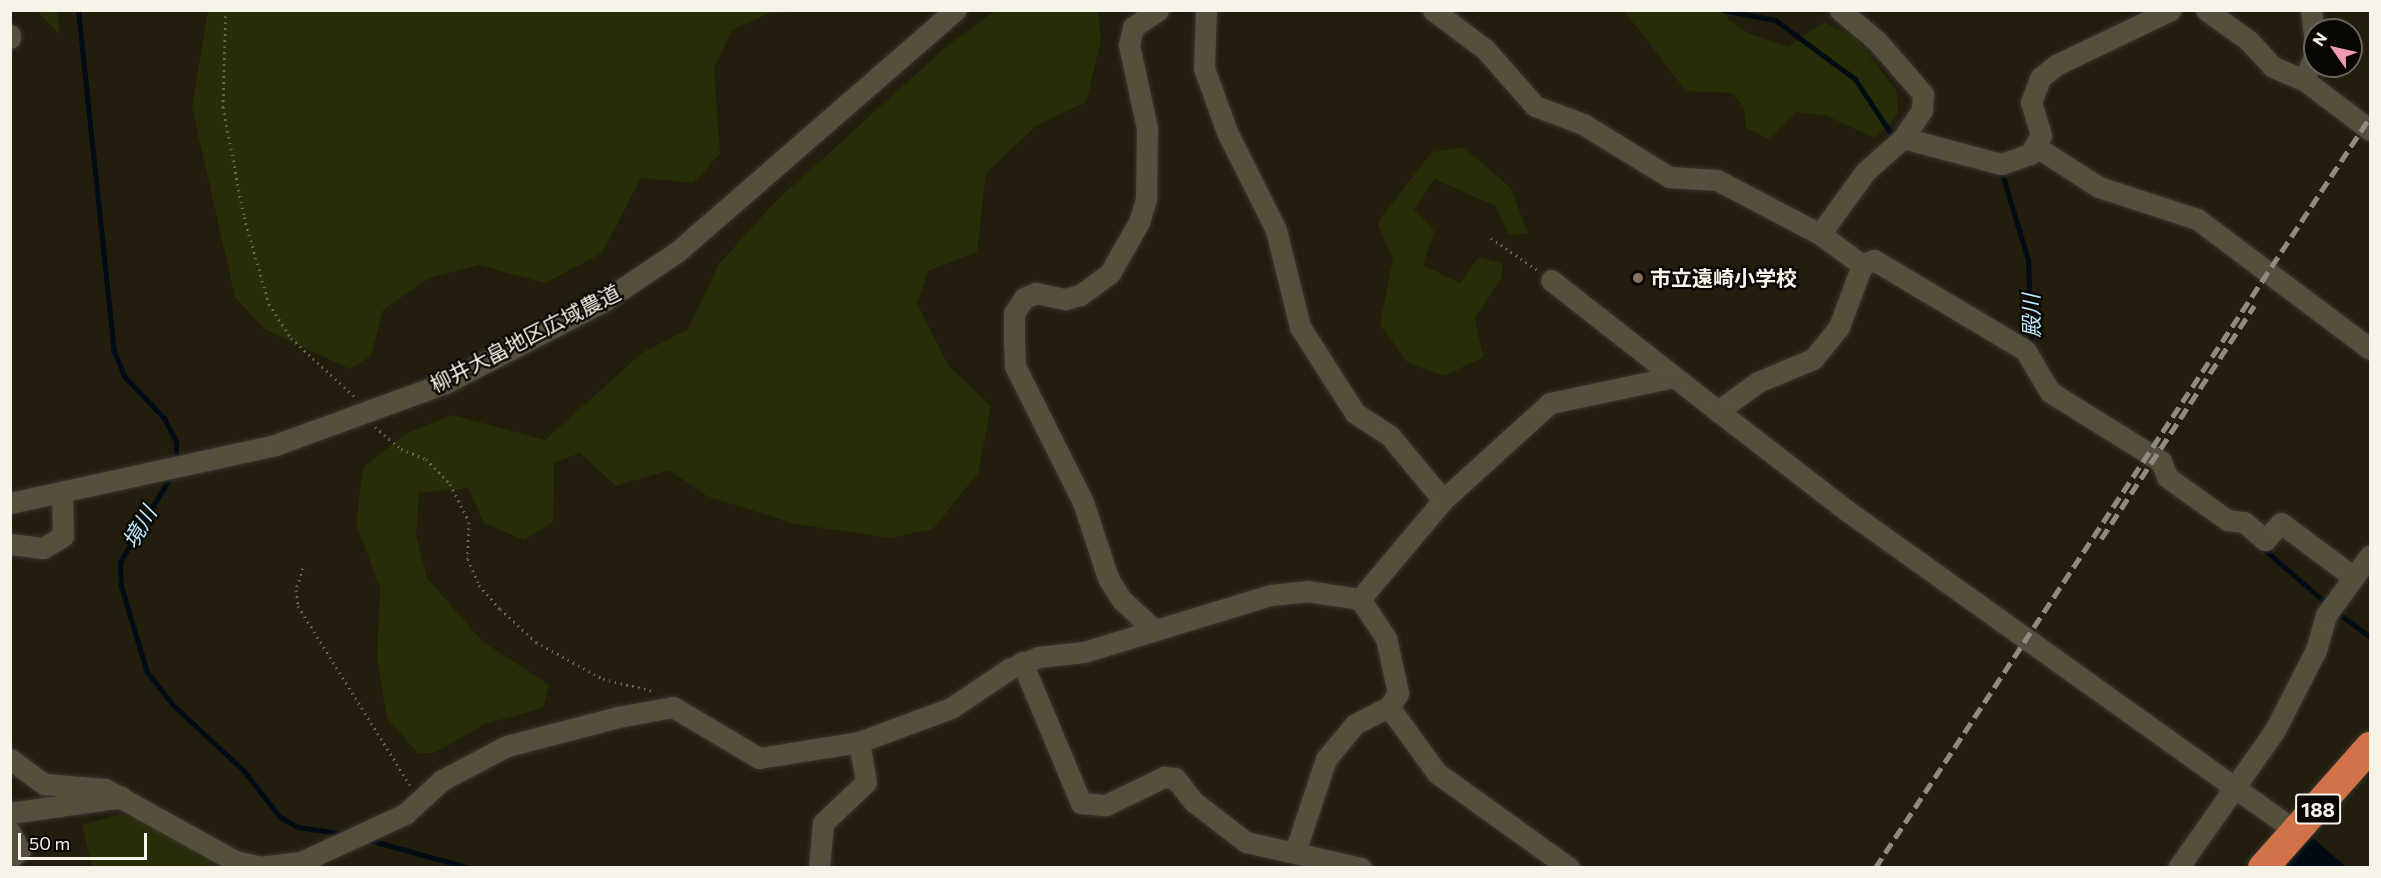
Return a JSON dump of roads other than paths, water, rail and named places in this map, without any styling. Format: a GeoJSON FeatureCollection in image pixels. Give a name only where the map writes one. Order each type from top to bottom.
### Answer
{"type":"FeatureCollection","features":[{"type":"Feature","properties":{"kind":"highway","name":"188"},"geometry":{"type":"LineString","coordinates":[[2263,867],[2297,832],[2370,747]]}},
{"type":"Feature","properties":{"kind":"street","name":"柳井大畠地区広域農道"},"geometry":{"type":"LineString","coordinates":[[10,503],[275,445],[443,384],[604,301],[677,252],[955,10]]}},
{"type":"Feature","properties":{"kind":"street"},"geometry":{"type":"LineString","coordinates":[[1152,628],[1121,599],[1108,578],[1083,502],[1015,366],[1014,313],[1023,298],[1036,293],[1065,299],[1080,295],[1110,273],[1139,222],[1146,199],[1147,128],[1130,45],[1133,27],[1158,10]]}},
{"type":"Feature","properties":{"kind":"street"},"geometry":{"type":"LineString","coordinates":[[1206,10],[1204,68],[1227,132],[1276,230],[1300,327],[1355,413],[1390,436],[1443,500]]}},
{"type":"Feature","properties":{"kind":"street"},"geometry":{"type":"LineString","coordinates":[[1433,10],[1485,49],[1535,106],[1583,124],[1669,177],[1717,180],[1820,234],[1862,265]]}},
{"type":"Feature","properties":{"kind":"street"},"geometry":{"type":"LineString","coordinates":[[1820,234],[1865,172],[1903,138],[1922,110],[1923,94],[1876,41],[1840,10]]}},
{"type":"Feature","properties":{"kind":"street"},"geometry":{"type":"LineString","coordinates":[[2038,148],[2041,135],[2031,102],[2040,78],[2056,65],[2171,10]]}},
{"type":"Feature","properties":{"kind":"street"},"geometry":{"type":"LineString","coordinates":[[2206,10],[2248,40],[2273,67],[2304,80],[2370,130]]}},
{"type":"Feature","properties":{"kind":"street"},"geometry":{"type":"LineString","coordinates":[[1903,138],[2001,164],[2038,148]]}},
{"type":"Feature","properties":{"kind":"street"},"geometry":{"type":"LineString","coordinates":[[2038,148],[2099,187],[2197,219],[2370,350]]}},
{"type":"Feature","properties":{"kind":"street"},"geometry":{"type":"LineString","coordinates":[[1718,411],[1750,387],[1813,359],[1839,327],[1862,265],[1874,260],[2025,350],[2050,392],[2161,462],[2167,477],[2227,520],[2244,522],[2265,540],[2281,523],[2352,576]]}},
{"type":"Feature","properties":{"kind":"street"},"geometry":{"type":"LineString","coordinates":[[1551,280],[1718,411],[2128,714],[2238,786],[2297,832]]}},
{"type":"Feature","properties":{"kind":"street"},"geometry":{"type":"LineString","coordinates":[[1360,599],[1443,500],[1550,403],[1673,377]]}},
{"type":"Feature","properties":{"kind":"street"},"geometry":{"type":"LineString","coordinates":[[10,544],[43,548],[63,536],[62,492]]}},
{"type":"Feature","properties":{"kind":"street"},"geometry":{"type":"LineString","coordinates":[[2178,867],[2238,786],[2275,730],[2316,650],[2326,615],[2352,576],[2370,555]]}},
{"type":"Feature","properties":{"kind":"street"},"geometry":{"type":"LineString","coordinates":[[10,759],[44,784],[93,785],[123,797],[235,861],[285,866],[327,861],[422,801],[442,780],[507,746],[657,709],[684,711],[738,750],[759,758],[859,742],[951,708],[1022,662],[1084,652],[1152,628],[1271,595],[1307,591],[1360,599],[1386,638],[1397,678],[1398,693],[1389,707],[1355,724],[1326,759],[1296,849]]}},
{"type":"Feature","properties":{"kind":"street"},"geometry":{"type":"LineString","coordinates":[[1022,662],[1082,803],[1106,805],[1164,777],[1175,778],[1194,802],[1246,842],[1296,849],[1361,867]]}},
{"type":"Feature","properties":{"kind":"street"},"geometry":{"type":"LineString","coordinates":[[1389,707],[1437,773],[1569,867]]}},
{"type":"Feature","properties":{"kind":"street"},"geometry":{"type":"LineString","coordinates":[[819,867],[823,823],[866,782],[868,769],[859,742]]}},
{"type":"Feature","properties":{"kind":"street"},"geometry":{"type":"LineString","coordinates":[[10,813],[123,797]]}},
{"type":"Feature","properties":{"kind":"street"},"geometry":{"type":"LineString","coordinates":[[10,832],[20,850],[10,858]]}},
{"type":"Feature","properties":{"kind":"waterway","name":"境川"},"geometry":{"type":"LineString","coordinates":[[78,10],[114,351],[124,376],[164,418],[176,442],[176,463]]}},
{"type":"Feature","properties":{"kind":"waterway","name":"殿川"},"geometry":{"type":"LineString","coordinates":[[1723,10],[1775,20],[1855,79],[1895,140]]}},
{"type":"Feature","properties":{"kind":"waterway","name":"殿川"},"geometry":{"type":"LineString","coordinates":[[1995,170],[2003,177],[2028,260],[2031,347]]}},
{"type":"Feature","properties":{"kind":"waterway","name":"境川"},"geometry":{"type":"LineString","coordinates":[[172,474],[120,562],[121,586],[147,672],[173,705],[244,771],[280,817],[297,827],[345,834]]}},
{"type":"Feature","properties":{"kind":"waterway","name":"殿川"},"geometry":{"type":"LineString","coordinates":[[2259,545],[2327,604]]}},
{"type":"Feature","properties":{"kind":"waterway","name":"殿川"},"geometry":{"type":"LineString","coordinates":[[2334,610],[2370,637]]}},
{"type":"Feature","properties":{"kind":"waterway","name":"境川"},"geometry":{"type":"LineString","coordinates":[[366,839],[470,868]]}},
{"type":"Feature","properties":{"kind":"railway"},"geometry":{"type":"LineString","coordinates":[[1875,868],[2370,117]]}},
{"type":"Feature","properties":{"kind":"railway"},"geometry":{"type":"LineString","coordinates":[[2101,539],[2254,306]]}},
{"type":"Feature","properties":{"kind":"place","name":"市立遠崎小学校"},"geometry":{"type":"Point","coordinates":[1638,278]}}]}
